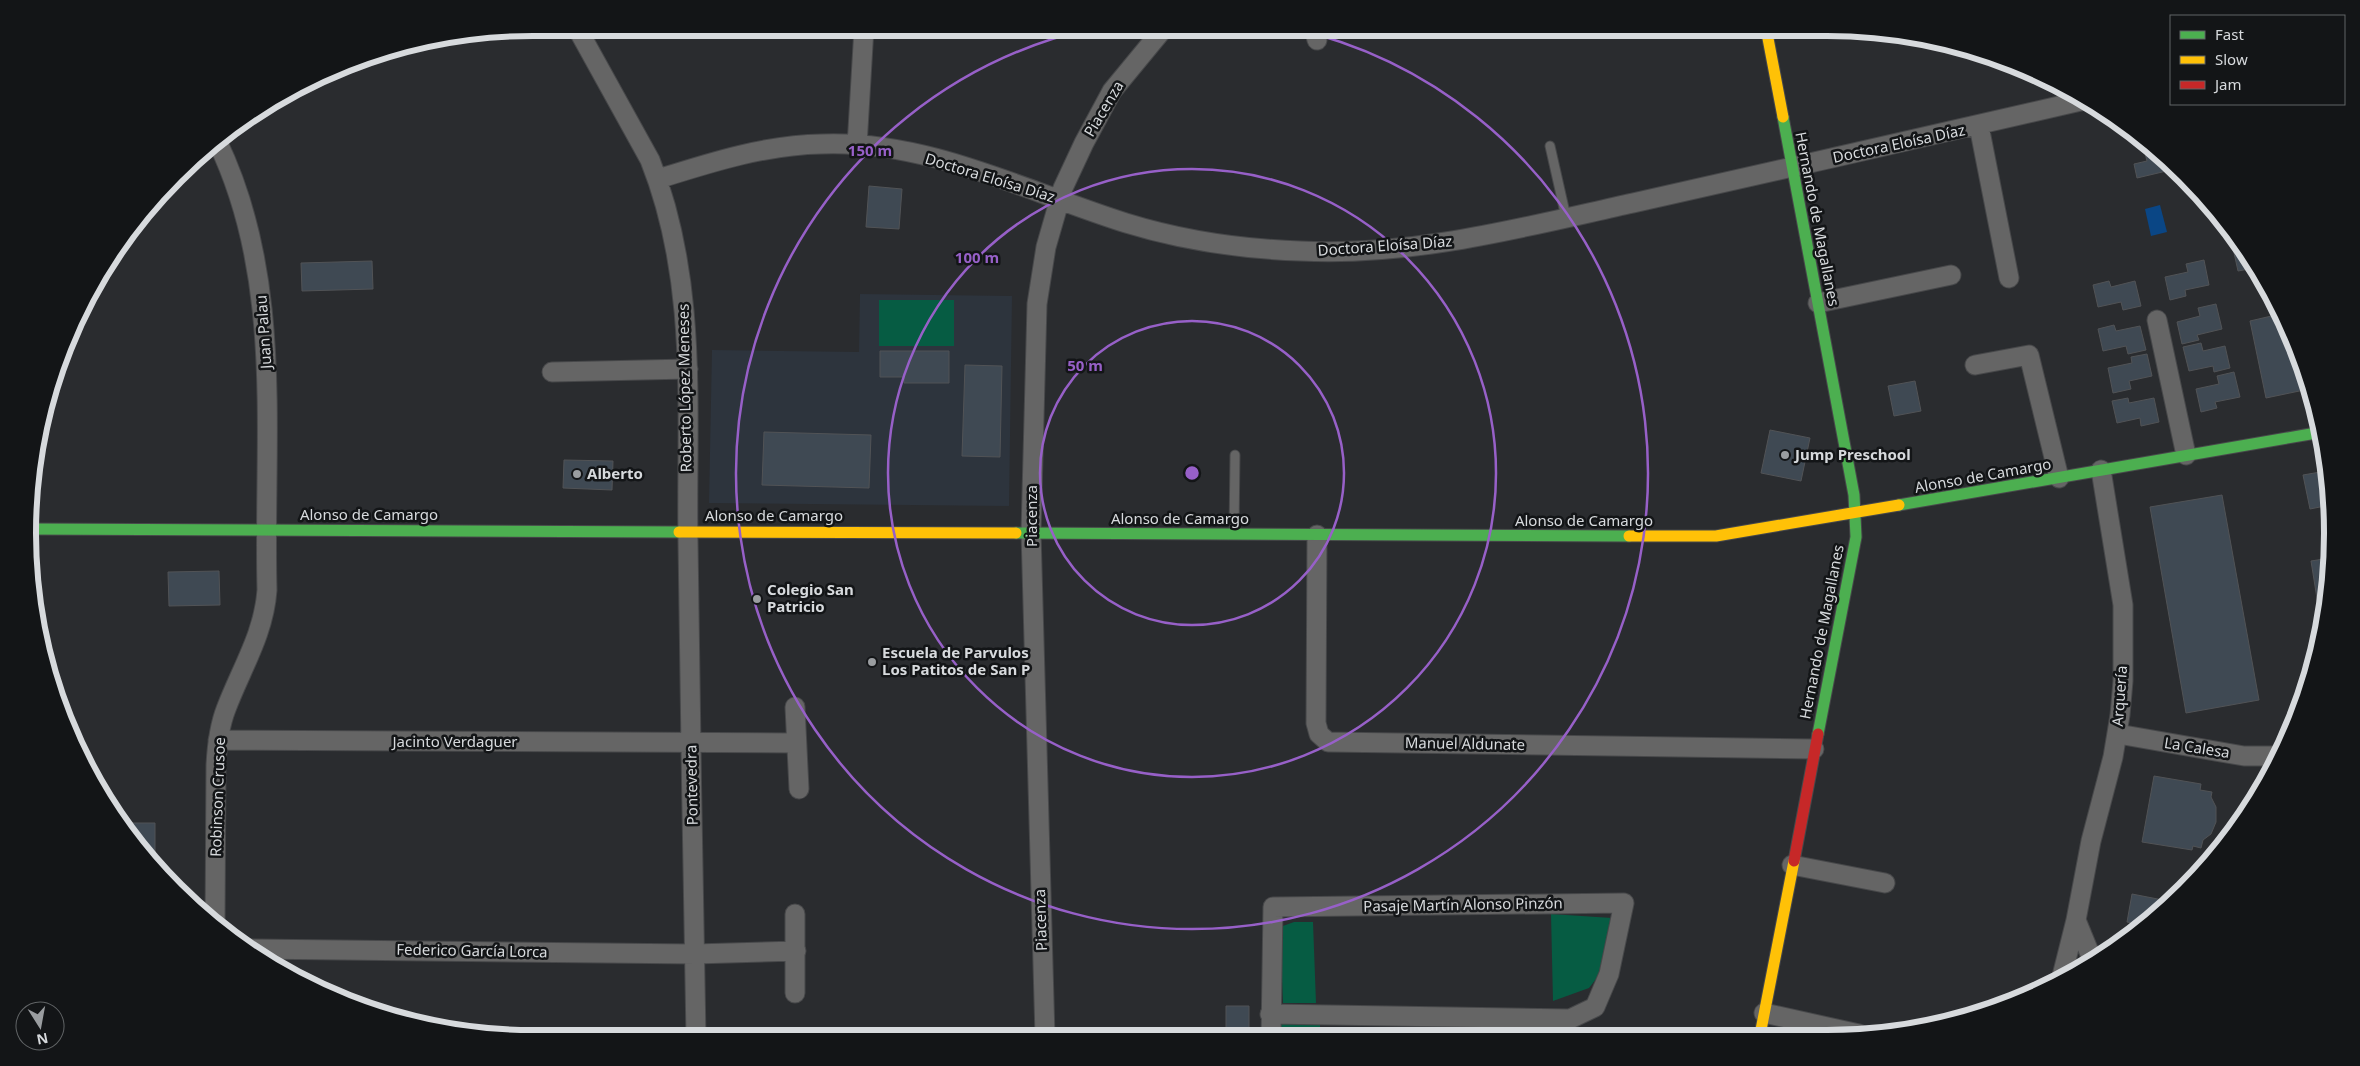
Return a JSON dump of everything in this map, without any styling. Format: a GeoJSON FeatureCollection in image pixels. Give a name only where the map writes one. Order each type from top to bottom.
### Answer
{"type":"FeatureCollection","features":[{"type":"Feature","properties":{"kind":"street","name":"Roberto López Meneses"},"geometry":{"type":"LineString","coordinates":[[581,36],[650,160],[668,213],[681,277],[688,369],[688,531]]}},
{"type":"Feature","properties":{"kind":"street"},"geometry":{"type":"LineString","coordinates":[[857,146],[864,36]]}},
{"type":"Feature","properties":{"kind":"street","name":"Piacenza"},"geometry":{"type":"LineString","coordinates":[[1045,1030],[1031,532],[1037,304],[1046,247],[1058,199],[1084,143],[1112,91],[1157,36]]}},
{"type":"Feature","properties":{"kind":"street","name":"Hernando de Magallanes"},"geometry":{"type":"LineString","coordinates":[[1761,1030],[1814,748],[1855,551],[1854,495],[1792,167],[1770,36]]}},
{"type":"Feature","properties":{"kind":"street","name":"Doctora Eloísa Díaz"},"geometry":{"type":"LineString","coordinates":[[658,179],[734,155],[779,147],[825,143],[888,149],[956,164],[1128,224],[1196,239],[1250,248],[1302,252],[1367,250],[1456,241],[1978,126],[2073,102]]}},
{"type":"Feature","properties":{"kind":"street"},"geometry":{"type":"LineString","coordinates":[[1978,126],[2008,278]]}},
{"type":"Feature","properties":{"kind":"street","name":"Juan Palau"},"geometry":{"type":"LineString","coordinates":[[220,148],[246,217],[260,277],[266,349],[266,529]]}},
{"type":"Feature","properties":{"kind":"street"},"geometry":{"type":"LineString","coordinates":[[1818,303],[1951,275]]}},
{"type":"Feature","properties":{"kind":"street"},"geometry":{"type":"LineString","coordinates":[[2157,320],[2186,455]]}},
{"type":"Feature","properties":{"kind":"street"},"geometry":{"type":"LineString","coordinates":[[1975,365],[2029,354],[2059,478]]}},
{"type":"Feature","properties":{"kind":"street"},"geometry":{"type":"LineString","coordinates":[[552,372],[688,369]]}},
{"type":"Feature","properties":{"kind":"street","name":"Alonso de Camargo"},"geometry":{"type":"LineString","coordinates":[[36,528],[1716,536],[2313,433]]}},
{"type":"Feature","properties":{"kind":"street","name":"Arquería"},"geometry":{"type":"LineString","coordinates":[[2064,970],[2076,920],[2091,840],[2118,734],[2123,681],[2123,605],[2101,470]]}},
{"type":"Feature","properties":{"kind":"street","name":"Robinson Crusoe"},"geometry":{"type":"LineString","coordinates":[[215,914],[216,765],[218,740],[226,709],[259,636],[266,612],[266,529]]}},
{"type":"Feature","properties":{"kind":"street","name":"Pontevedra"},"geometry":{"type":"LineString","coordinates":[[688,531],[696,1030]]}},
{"type":"Feature","properties":{"kind":"street","name":"Manuel Aldunate"},"geometry":{"type":"LineString","coordinates":[[1317,535],[1316,723],[1319,734],[1328,742],[1814,748]]}},
{"type":"Feature","properties":{"kind":"street"},"geometry":{"type":"LineString","coordinates":[[795,707],[795,742],[799,789]]}},
{"type":"Feature","properties":{"kind":"street","name":"La Calesa"},"geometry":{"type":"LineString","coordinates":[[2118,734],[2244,756],[2271,756]]}},
{"type":"Feature","properties":{"kind":"street","name":"Jacinto Verdaguer"},"geometry":{"type":"LineString","coordinates":[[218,740],[795,742]]}},
{"type":"Feature","properties":{"kind":"street"},"geometry":{"type":"LineString","coordinates":[[1792,865],[1885,883]]}},
{"type":"Feature","properties":{"kind":"street","name":"Pasaje Martín Alonso Pinzón"},"geometry":{"type":"LineString","coordinates":[[1270,1014],[1570,1027],[1596,1007],[1609,974],[1624,903],[1273,907],[1270,1014],[1271,1030]]}},
{"type":"Feature","properties":{"kind":"street"},"geometry":{"type":"LineString","coordinates":[[795,993],[796,914]]}},
{"type":"Feature","properties":{"kind":"street"},"geometry":{"type":"LineString","coordinates":[[2076,920],[2090,954]]}},
{"type":"Feature","properties":{"kind":"street","name":"Federico García Lorca"},"geometry":{"type":"LineString","coordinates":[[261,948],[695,954],[796,951]]}},
{"type":"Feature","properties":{"kind":"street"},"geometry":{"type":"LineString","coordinates":[[1764,1013],[1840,1030]]}},
{"type":"Feature","properties":{"kind":"lane"},"geometry":{"type":"LineString","coordinates":[[1550,146],[1566,217]]}},
{"type":"Feature","properties":{"kind":"lane"},"geometry":{"type":"LineString","coordinates":[[1234,534],[1235,455]]}},
{"type":"Feature","properties":{"kind":"shaded area"},"geometry":{"type":"Polygon","coordinates":[[[860,294],[1012,296],[1009,506],[709,503],[712,350],[859,352],[860,294]]]}},
{"type":"Feature","properties":{"kind":"green space"},"geometry":{"type":"Polygon","coordinates":[[[879,300],[954,300],[954,346],[879,346],[879,300]]]}},
{"type":"Feature","properties":{"kind":"green space"},"geometry":{"type":"Polygon","coordinates":[[[1551,914],[1612,918],[1603,970],[1589,988],[1553,1001],[1551,914]]]}},
{"type":"Feature","properties":{"kind":"green space"},"geometry":{"type":"Polygon","coordinates":[[[1294,922],[1313,922],[1316,1003],[1283,1003],[1280,927],[1294,922]]]}},
{"type":"Feature","properties":{"kind":"green space"},"geometry":{"type":"Polygon","coordinates":[[[1279,1021],[1320,1021],[1320,1030],[1280,1030],[1279,1021]]]}},
{"type":"Feature","properties":{"kind":"water"},"geometry":{"type":"Polygon","coordinates":[[[2160,205],[2167,232],[2151,236],[2145,209],[2160,205]]]}},
{"type":"Feature","properties":{"kind":"building"},"geometry":{"type":"Polygon","coordinates":[[[2145,152],[2167,171],[2137,178],[2134,164],[2147,161],[2145,152]]]}},
{"type":"Feature","properties":{"kind":"building"},"geometry":{"type":"Polygon","coordinates":[[[869,186],[902,189],[899,229],[866,227],[869,186]]]}},
{"type":"Feature","properties":{"kind":"building"},"geometry":{"type":"Polygon","coordinates":[[[2233,247],[2247,269],[2238,271],[2233,247]]]}},
{"type":"Feature","properties":{"kind":"building"},"geometry":{"type":"Polygon","coordinates":[[[2204,260],[2209,285],[2185,290],[2186,296],[2170,300],[2165,277],[2188,272],[2186,264],[2204,260]]]}},
{"type":"Feature","properties":{"kind":"building"},"geometry":{"type":"Polygon","coordinates":[[[372,261],[373,289],[302,291],[301,263],[372,261]]]}},
{"type":"Feature","properties":{"kind":"building"},"geometry":{"type":"Polygon","coordinates":[[[2109,281],[2111,287],[2135,281],[2141,306],[2123,310],[2121,302],[2098,307],[2093,285],[2109,281]]]}},
{"type":"Feature","properties":{"kind":"building"},"geometry":{"type":"Polygon","coordinates":[[[2216,304],[2222,329],[2197,335],[2199,340],[2182,344],[2177,322],[2200,316],[2198,308],[2216,304]]]}},
{"type":"Feature","properties":{"kind":"building"},"geometry":{"type":"Polygon","coordinates":[[[2274,315],[2303,390],[2266,398],[2250,321],[2274,315]]]}},
{"type":"Feature","properties":{"kind":"building"},"geometry":{"type":"Polygon","coordinates":[[[2114,325],[2116,331],[2140,326],[2146,350],[2128,354],[2126,346],[2103,351],[2098,329],[2114,325]]]}},
{"type":"Feature","properties":{"kind":"building"},"geometry":{"type":"Polygon","coordinates":[[[2201,343],[2203,351],[2225,346],[2230,368],[2214,372],[2213,366],[2189,371],[2183,347],[2201,343]]]}},
{"type":"Feature","properties":{"kind":"building"},"geometry":{"type":"Polygon","coordinates":[[[880,351],[949,351],[949,383],[904,383],[904,377],[880,377],[880,351]]]}},
{"type":"Feature","properties":{"kind":"building"},"geometry":{"type":"Polygon","coordinates":[[[2147,354],[2152,376],[2129,381],[2131,389],[2113,393],[2108,368],[2132,363],[2131,357],[2147,354]]]}},
{"type":"Feature","properties":{"kind":"building"},"geometry":{"type":"Polygon","coordinates":[[[965,365],[1002,366],[1000,457],[962,456],[965,365]]]}},
{"type":"Feature","properties":{"kind":"building"},"geometry":{"type":"Polygon","coordinates":[[[2234,372],[2240,397],[2215,402],[2217,408],[2201,412],[2196,389],[2219,384],[2217,376],[2234,372]]]}},
{"type":"Feature","properties":{"kind":"building"},"geometry":{"type":"Polygon","coordinates":[[[1915,381],[1921,411],[1894,416],[1888,386],[1915,381]]]}},
{"type":"Feature","properties":{"kind":"building"},"geometry":{"type":"Polygon","coordinates":[[[2128,398],[2129,403],[2154,398],[2159,422],[2141,426],[2140,418],[2117,423],[2112,401],[2128,398]]]}},
{"type":"Feature","properties":{"kind":"building","name":"Jump Preschool"},"geometry":{"type":"Polygon","coordinates":[[[1770,430],[1810,438],[1801,481],[1761,473],[1770,430]]]}},
{"type":"Feature","properties":{"kind":"building"},"geometry":{"type":"Polygon","coordinates":[[[764,432],[871,435],[869,488],[762,485],[764,432]]]}},
{"type":"Feature","properties":{"kind":"building"},"geometry":{"type":"Polygon","coordinates":[[[564,460],[613,461],[612,490],[563,488],[564,460]]]}},
{"type":"Feature","properties":{"kind":"building"},"geometry":{"type":"Polygon","coordinates":[[[2320,472],[2323,506],[2310,509],[2303,475],[2320,472]]]}},
{"type":"Feature","properties":{"kind":"building"},"geometry":{"type":"Polygon","coordinates":[[[2222,495],[2259,700],[2186,713],[2150,507],[2222,495]]]}},
{"type":"Feature","properties":{"kind":"building"},"geometry":{"type":"Polygon","coordinates":[[[2323,559],[2318,607],[2311,561],[2323,559]]]}},
{"type":"Feature","properties":{"kind":"building"},"geometry":{"type":"Polygon","coordinates":[[[219,571],[220,605],[169,606],[168,572],[219,571]]]}},
{"type":"Feature","properties":{"kind":"building"},"geometry":{"type":"Polygon","coordinates":[[[2154,776],[2201,784],[2200,790],[2212,792],[2211,797],[2216,807],[2216,822],[2211,834],[2203,840],[2201,848],[2193,846],[2192,850],[2142,842],[2154,776]]]}},
{"type":"Feature","properties":{"kind":"building"},"geometry":{"type":"Polygon","coordinates":[[[155,823],[155,855],[139,835],[131,824],[155,823]]]}},
{"type":"Feature","properties":{"kind":"building"},"geometry":{"type":"Polygon","coordinates":[[[2132,894],[2162,900],[2134,923],[2127,922],[2132,894]]]}},
{"type":"Feature","properties":{"kind":"building"},"geometry":{"type":"Polygon","coordinates":[[[1226,1006],[1249,1006],[1249,1030],[1226,1030],[1226,1006]]]}},
{"type":"Feature","properties":{"kind":"traffic: fast"},"geometry":{"type":"LineString","coordinates":[[1783,117],[1854,495],[1856,537],[1818,734]]}},
{"type":"Feature","properties":{"kind":"traffic: fast"},"geometry":{"type":"LineString","coordinates":[[1899,505],[2313,433]]}},
{"type":"Feature","properties":{"kind":"traffic: fast"},"geometry":{"type":"LineString","coordinates":[[36,529],[679,532]]}},
{"type":"Feature","properties":{"kind":"traffic: fast"},"geometry":{"type":"LineString","coordinates":[[1016,533],[1629,536]]}},
{"type":"Feature","properties":{"kind":"traffic: slow"},"geometry":{"type":"LineString","coordinates":[[1768,36],[1783,117]]}},
{"type":"Feature","properties":{"kind":"traffic: slow"},"geometry":{"type":"LineString","coordinates":[[1629,536],[1716,536],[1899,505]]}},
{"type":"Feature","properties":{"kind":"traffic: slow"},"geometry":{"type":"LineString","coordinates":[[679,532],[1016,533]]}},
{"type":"Feature","properties":{"kind":"traffic: slow"},"geometry":{"type":"LineString","coordinates":[[1761,1030],[1794,861]]}},
{"type":"Feature","properties":{"kind":"traffic: jam"},"geometry":{"type":"LineString","coordinates":[[1794,861],[1818,734]]}},
{"type":"Feature","properties":{"kind":"place","name":"Jump Preschool"},"geometry":{"type":"Point","coordinates":[1785,455]}},
{"type":"Feature","properties":{"kind":"place","name":"Alberto"},"geometry":{"type":"Point","coordinates":[577,474]}},
{"type":"Feature","properties":{"kind":"place","name":"Colegio San Patricio"},"geometry":{"type":"Point","coordinates":[757,599]}},
{"type":"Feature","properties":{"kind":"place","name":"Escuela de Parvulos Los Patitos de San P"},"geometry":{"type":"Point","coordinates":[872,662]}}]}
